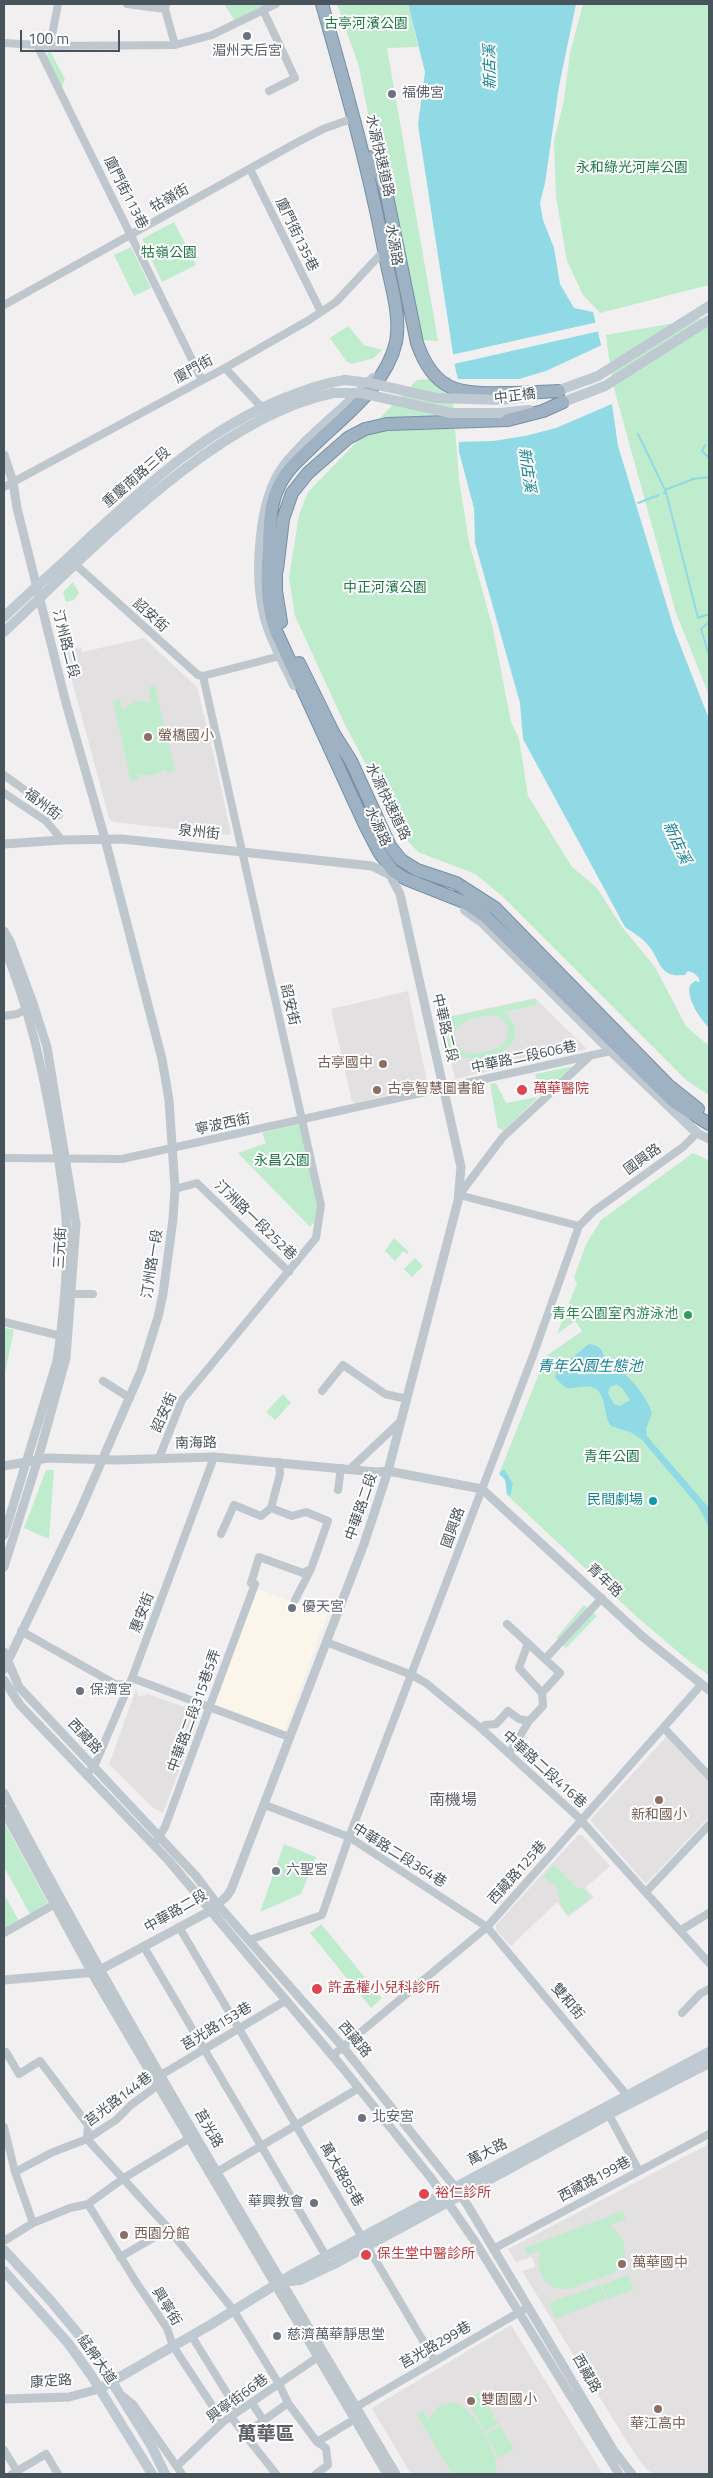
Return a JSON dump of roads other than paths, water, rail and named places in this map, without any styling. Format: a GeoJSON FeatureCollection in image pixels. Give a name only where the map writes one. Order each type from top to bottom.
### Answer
{"type":"FeatureCollection","features":[{"type":"Feature","properties":{"kind":"highway","name":"水源快速道路"},"geometry":{"type":"LineString","coordinates":[[322,4],[360,136],[398,317]]}},
{"type":"Feature","properties":{"kind":"highway","name":"水源快速道路"},"geometry":{"type":"LineString","coordinates":[[328,4],[372,157],[398,317]]}},
{"type":"Feature","properties":{"kind":"highway"},"geometry":{"type":"LineString","coordinates":[[372,157],[381,176],[417,343],[424,360],[436,377],[450,387],[468,393],[561,397]]}},
{"type":"Feature","properties":{"kind":"highway"},"geometry":{"type":"LineString","coordinates":[[341,419],[383,374],[396,340],[398,317]]}},
{"type":"Feature","properties":{"kind":"highway"},"geometry":{"type":"LineString","coordinates":[[276,574],[283,519],[292,493],[308,473],[335,447],[348,438],[365,429],[387,424],[508,420],[543,411],[561,397]]}},
{"type":"Feature","properties":{"kind":"highway","name":"水源快速道路"},"geometry":{"type":"LineString","coordinates":[[341,419],[295,472],[285,490],[277,524],[276,574],[278,611],[283,630],[334,734],[354,769],[390,846],[401,860],[417,870],[456,883],[495,908],[668,1085],[709,1116]]}},
{"type":"Feature","properties":{"kind":"highway","name":"水源快速道路"},"geometry":{"type":"LineString","coordinates":[[341,419],[296,462],[276,492],[271,511],[267,601],[276,631],[382,852],[393,871],[406,879],[464,902],[485,916],[674,1102],[709,1124]]}},
{"type":"Feature","properties":{"kind":"highway"},"geometry":{"type":"LineString","coordinates":[[334,734],[382,852]]}},
{"type":"Feature","properties":{"kind":"highway","name":"水源快速道路"},"geometry":{"type":"LineString","coordinates":[[393,871],[411,875],[453,890],[471,899],[492,915],[557,978],[584,998]]}},
{"type":"Feature","properties":{"kind":"main road","name":"水源路"},"geometry":{"type":"LineString","coordinates":[[317,4],[351,119],[381,254],[398,317]]}},
{"type":"Feature","properties":{"kind":"main road","name":"中正橋"},"geometry":{"type":"LineString","coordinates":[[308,389],[345,380],[370,382],[436,398],[502,400],[561,397],[709,306]]}},
{"type":"Feature","properties":{"kind":"main road","name":"中正橋"},"geometry":{"type":"LineString","coordinates":[[304,400],[334,393],[361,393],[444,412],[500,413],[605,386],[627,374],[709,320]]}},
{"type":"Feature","properties":{"kind":"main road","name":"重慶南路三段"},"geometry":{"type":"LineString","coordinates":[[4,617],[169,467],[216,433],[266,411],[308,389]]}},
{"type":"Feature","properties":{"kind":"main road","name":"重慶南路三段"},"geometry":{"type":"LineString","coordinates":[[4,632],[176,475],[266,411],[304,400]]}},
{"type":"Feature","properties":{"kind":"main road","name":"水源路"},"geometry":{"type":"LineString","coordinates":[[341,419],[283,467],[266,502],[262,522],[260,591],[266,624],[374,855],[393,871],[449,900],[472,915],[697,1133]]}},
{"type":"Feature","properties":{"kind":"main road","name":"萬大路"},"geometry":{"type":"LineString","coordinates":[[100,2389],[114,2387],[191,2335],[362,2236],[626,2094],[709,2052]]}},
{"type":"Feature","properties":{"kind":"main road","name":"萬大路"},"geometry":{"type":"LineString","coordinates":[[278,2284],[300,2280],[368,2246],[709,2063]]}},
{"type":"Feature","properties":{"kind":"main road","name":"艋舺大道"},"geometry":{"type":"LineString","coordinates":[[4,2250],[88,2345],[151,2445],[165,2474]]}},
{"type":"Feature","properties":{"kind":"main road","name":"艋舺大道"},"geometry":{"type":"LineString","coordinates":[[4,2271],[68,2343],[100,2389],[152,2474]]}},
{"type":"Feature","properties":{"kind":"street"},"geometry":{"type":"LineString","coordinates":[[50,46],[58,4]]}},
{"type":"Feature","properties":{"kind":"street"},"geometry":{"type":"LineString","coordinates":[[127,4],[166,6],[175,45]]}},
{"type":"Feature","properties":{"kind":"street"},"geometry":{"type":"LineString","coordinates":[[4,43],[50,46],[175,45],[212,35],[276,4]]}},
{"type":"Feature","properties":{"kind":"street"},"geometry":{"type":"LineString","coordinates":[[263,10],[295,78],[269,91]]}},
{"type":"Feature","properties":{"kind":"street","name":"廈門街113巷"},"geometry":{"type":"LineString","coordinates":[[37,45],[133,235],[202,380]]}},
{"type":"Feature","properties":{"kind":"street","name":"牯嶺街"},"geometry":{"type":"LineString","coordinates":[[4,305],[323,129],[351,119]]}},
{"type":"Feature","properties":{"kind":"street","name":"廈門街135巷"},"geometry":{"type":"LineString","coordinates":[[250,169],[321,312]]}},
{"type":"Feature","properties":{"kind":"street","name":"廈門街"},"geometry":{"type":"LineString","coordinates":[[4,487],[225,368],[321,312],[336,302],[381,254]]}},
{"type":"Feature","properties":{"kind":"street"},"geometry":{"type":"LineString","coordinates":[[225,368],[266,411]]}},
{"type":"Feature","properties":{"kind":"street","name":"汀州路二段"},"geometry":{"type":"LineString","coordinates":[[4,455],[13,482],[15,502],[66,703],[105,839]]}},
{"type":"Feature","properties":{"kind":"street","name":"詔安街"},"geometry":{"type":"LineString","coordinates":[[76,565],[198,675],[203,676],[322,1205],[316,1238],[182,1400],[159,1458]]}},
{"type":"Feature","properties":{"kind":"street"},"geometry":{"type":"LineString","coordinates":[[203,676],[280,656]]}},
{"type":"Feature","properties":{"kind":"street","name":"福州街"},"geometry":{"type":"LineString","coordinates":[[4,775],[59,815]]}},
{"type":"Feature","properties":{"kind":"street","name":"福州街"},"geometry":{"type":"LineString","coordinates":[[4,793],[46,821],[62,840]]}},
{"type":"Feature","properties":{"kind":"street","name":"泉州街"},"geometry":{"type":"LineString","coordinates":[[4,844],[122,838],[372,866],[393,871]]}},
{"type":"Feature","properties":{"kind":"street","name":"汀州路一段"},"geometry":{"type":"LineString","coordinates":[[6,1665],[79,1513],[130,1398],[158,1317],[172,1233],[175,1189],[169,1100],[162,1059],[105,839]]}},
{"type":"Feature","properties":{"kind":"street","name":"中華路二段"},"geometry":{"type":"LineString","coordinates":[[4,1980],[96,1972],[210,1911],[231,1890],[364,1544],[388,1471],[407,1399],[459,1195],[461,1167],[400,894],[393,871]]}},
{"type":"Feature","properties":{"kind":"street","name":"三元街"},"geometry":{"type":"LineString","coordinates":[[4,931],[31,998],[47,1048],[62,1159],[67,1236],[61,1336],[57,1361],[4,1536]]}},
{"type":"Feature","properties":{"kind":"street","name":"三元街"},"geometry":{"type":"LineString","coordinates":[[4,947],[27,1009],[38,1048],[76,1224],[66,1358],[38,1459],[4,1567]]}},
{"type":"Feature","properties":{"kind":"street"},"geometry":{"type":"LineString","coordinates":[[4,1016],[17,1014],[27,1009]]}},
{"type":"Feature","properties":{"kind":"street","name":"中華路二段606巷"},"geometry":{"type":"LineString","coordinates":[[443,1088],[611,1051]]}},
{"type":"Feature","properties":{"kind":"street"},"geometry":{"type":"LineString","coordinates":[[580,1226],[459,1195],[503,1136],[590,1056]]}},
{"type":"Feature","properties":{"kind":"street","name":"寧波西街"},"geometry":{"type":"LineString","coordinates":[[4,1158],[122,1159],[443,1088]]}},
{"type":"Feature","properties":{"kind":"street","name":"水源路"},"geometry":{"type":"LineString","coordinates":[[697,1133],[709,1139]]}},
{"type":"Feature","properties":{"kind":"street","name":"國興路"},"geometry":{"type":"LineString","coordinates":[[249,1940],[322,1915],[349,1837],[407,1683],[412,1675],[580,1226],[594,1211],[683,1147],[697,1133]]}},
{"type":"Feature","properties":{"kind":"street","name":"汀洲路一段252巷"},"geometry":{"type":"LineString","coordinates":[[175,1189],[197,1183],[289,1272]]}},
{"type":"Feature","properties":{"kind":"street"},"geometry":{"type":"LineString","coordinates":[[72,1294],[92,1294]]}},
{"type":"Feature","properties":{"kind":"street"},"geometry":{"type":"LineString","coordinates":[[4,1322],[61,1336]]}},
{"type":"Feature","properties":{"kind":"street"},"geometry":{"type":"LineString","coordinates":[[322,1391],[343,1365],[386,1394],[407,1399]]}},
{"type":"Feature","properties":{"kind":"street"},"geometry":{"type":"LineString","coordinates":[[102,1381],[130,1398]]}},
{"type":"Feature","properties":{"kind":"street"},"geometry":{"type":"LineString","coordinates":[[338,1490],[346,1468],[401,1421]]}},
{"type":"Feature","properties":{"kind":"street","name":"南海路"},"geometry":{"type":"LineString","coordinates":[[4,1466],[38,1459],[214,1456],[388,1471],[482,1489]]}},
{"type":"Feature","properties":{"kind":"street","name":"惠安街"},"geometry":{"type":"LineString","coordinates":[[86,1774],[94,1767],[130,1682],[214,1456]]}},
{"type":"Feature","properties":{"kind":"street"},"geometry":{"type":"LineString","coordinates":[[221,1534],[234,1505],[261,1516],[271,1508],[280,1474],[279,1462]]}},
{"type":"Feature","properties":{"kind":"street","name":"青年路"},"geometry":{"type":"LineString","coordinates":[[482,1489],[643,1637],[705,1687]]}},
{"type":"Feature","properties":{"kind":"street"},"geometry":{"type":"LineString","coordinates":[[271,1508],[292,1516],[306,1512],[328,1521],[311,1570],[295,1600]]}},
{"type":"Feature","properties":{"kind":"street","name":"中華路二段315巷5弄"},"geometry":{"type":"LineString","coordinates":[[155,1844],[165,1827],[209,1708],[253,1583],[260,1557],[303,1573],[311,1570]]}},
{"type":"Feature","properties":{"kind":"street"},"geometry":{"type":"LineString","coordinates":[[545,1659],[602,1598]]}},
{"type":"Feature","properties":{"kind":"street"},"geometry":{"type":"LineString","coordinates":[[507,1624],[560,1672],[542,1693]]}},
{"type":"Feature","properties":{"kind":"street"},"geometry":{"type":"LineString","coordinates":[[21,1631],[115,1684],[130,1682],[289,1737]]}},
{"type":"Feature","properties":{"kind":"street","name":"中華路二段416巷"},"geometry":{"type":"LineString","coordinates":[[326,1642],[412,1675],[426,1683],[483,1730],[582,1821],[709,1963]]}},
{"type":"Feature","properties":{"kind":"street"},"geometry":{"type":"LineString","coordinates":[[509,1754],[528,1721],[543,1706],[542,1693],[519,1668],[528,1643]]}},
{"type":"Feature","properties":{"kind":"street"},"geometry":{"type":"LineString","coordinates":[[4,1652],[6,1665]]}},
{"type":"Feature","properties":{"kind":"street","name":"西藏路"},"geometry":{"type":"LineString","coordinates":[[6,1665],[19,1686],[196,1876],[217,1904],[343,2047],[454,2186],[529,2306],[614,2451],[632,2474]]}},
{"type":"Feature","properties":{"kind":"street","name":"西藏路"},"geometry":{"type":"LineString","coordinates":[[4,1680],[20,1704],[155,1844],[360,2088],[441,2193],[472,2237],[616,2473]]}},
{"type":"Feature","properties":{"kind":"street","name":"西藏路125巷"},"geometry":{"type":"LineString","coordinates":[[332,2056],[487,1927],[664,1728],[705,1687]]}},
{"type":"Feature","properties":{"kind":"street"},"geometry":{"type":"LineString","coordinates":[[494,1741],[496,1724],[508,1711],[519,1719],[528,1721]]}},
{"type":"Feature","properties":{"kind":"street"},"geometry":{"type":"LineString","coordinates":[[483,1730],[485,1725],[496,1724]]}},
{"type":"Feature","properties":{"kind":"street"},"geometry":{"type":"LineString","coordinates":[[664,1728],[709,1776]]}},
{"type":"Feature","properties":{"kind":"street","name":"莒光路"},"geometry":{"type":"LineString","coordinates":[[4,1793],[96,1972]]}},
{"type":"Feature","properties":{"kind":"street","name":"中華路二段364巷"},"geometry":{"type":"LineString","coordinates":[[265,1805],[349,1837],[487,1927]]}},
{"type":"Feature","properties":{"kind":"street","name":"莒光路"},"geometry":{"type":"LineString","coordinates":[[4,1811],[55,1904],[161,2081],[278,2284],[396,2474]]}},
{"type":"Feature","properties":{"kind":"street"},"geometry":{"type":"LineString","coordinates":[[646,1892],[709,1825]]}},
{"type":"Feature","properties":{"kind":"street"},"geometry":{"type":"LineString","coordinates":[[4,1933],[55,1904]]}},
{"type":"Feature","properties":{"kind":"street"},"geometry":{"type":"LineString","coordinates":[[681,1930],[709,1913]]}},
{"type":"Feature","properties":{"kind":"street","name":"萬大路85巷"},"geometry":{"type":"LineString","coordinates":[[179,1927],[435,2361]]}},
{"type":"Feature","properties":{"kind":"street","name":"雙和街"},"geometry":{"type":"LineString","coordinates":[[487,1927],[626,2094]]}},
{"type":"Feature","properties":{"kind":"street"},"geometry":{"type":"LineString","coordinates":[[144,1947],[326,2256]]}},
{"type":"Feature","properties":{"kind":"street"},"geometry":{"type":"LineString","coordinates":[[682,2013],[700,1994],[709,1988]]}},
{"type":"Feature","properties":{"kind":"street","name":"莒光路153巷"},"geometry":{"type":"LineString","coordinates":[[161,2081],[205,2049],[285,2001]]}},
{"type":"Feature","properties":{"kind":"street"},"geometry":{"type":"LineString","coordinates":[[4,2053],[6,2052],[19,2074],[40,2061],[88,2125],[87,2139],[169,2229],[234,2311],[279,2384],[288,2403],[317,2442],[326,2448],[328,2464],[316,2474]]}},
{"type":"Feature","properties":{"kind":"street","name":"莒光路144巷"},"geometry":{"type":"LineString","coordinates":[[16,2172],[53,2152],[87,2139],[116,2120],[131,2105],[161,2081]]}},
{"type":"Feature","properties":{"kind":"street"},"geometry":{"type":"LineString","coordinates":[[217,2172],[360,2088]]}},
{"type":"Feature","properties":{"kind":"street"},"geometry":{"type":"LineString","coordinates":[[609,2115],[639,2171]]}},
{"type":"Feature","properties":{"kind":"street"},"geometry":{"type":"LineString","coordinates":[[4,2127],[16,2172],[33,2223]]}},
{"type":"Feature","properties":{"kind":"street","name":"西藏路199巷"},"geometry":{"type":"LineString","coordinates":[[493,2249],[709,2134]]}},
{"type":"Feature","properties":{"kind":"street"},"geometry":{"type":"LineString","coordinates":[[4,2241],[33,2223],[70,2208],[88,2204],[124,2178],[192,2136]]}},
{"type":"Feature","properties":{"kind":"street","name":"莒光路"},"geometry":{"type":"LineString","coordinates":[[192,2136],[217,2172],[318,2357],[387,2474]]}},
{"type":"Feature","properties":{"kind":"street","name":"興寧街"},"geometry":{"type":"LineString","coordinates":[[88,2204],[167,2328],[173,2346],[223,2422]]}},
{"type":"Feature","properties":{"kind":"street"},"geometry":{"type":"LineString","coordinates":[[120,2257],[169,2229]]}},
{"type":"Feature","properties":{"kind":"street","name":"莒光路299巷"},"geometry":{"type":"LineString","coordinates":[[356,2407],[529,2306]]}},
{"type":"Feature","properties":{"kind":"street"},"geometry":{"type":"LineString","coordinates":[[191,2335],[238,2411]]}},
{"type":"Feature","properties":{"kind":"street","name":"興寧街66巷"},"geometry":{"type":"LineString","coordinates":[[177,2466],[223,2422],[318,2357]]}},
{"type":"Feature","properties":{"kind":"street","name":"艋舺大道"},"geometry":{"type":"LineString","coordinates":[[114,2387],[133,2404],[182,2474]]}},
{"type":"Feature","properties":{"kind":"street","name":"康定路"},"geometry":{"type":"LineString","coordinates":[[4,2399],[69,2397],[100,2389]]}},
{"type":"Feature","properties":{"kind":"street"},"geometry":{"type":"LineString","coordinates":[[252,2403],[264,2420]]}},
{"type":"Feature","properties":{"kind":"street"},"geometry":{"type":"LineString","coordinates":[[245,2434],[288,2403]]}},
{"type":"Feature","properties":{"kind":"street"},"geometry":{"type":"LineString","coordinates":[[231,2417],[276,2474]]}},
{"type":"Feature","properties":{"kind":"street"},"geometry":{"type":"LineString","coordinates":[[317,2442],[356,2419]]}},
{"type":"Feature","properties":{"kind":"street"},"geometry":{"type":"LineString","coordinates":[[4,2450],[14,2473],[46,2454],[58,2474]]}},
{"type":"Feature","properties":{"kind":"water","name":"新店溪"},"geometry":{"type":"Polygon","coordinates":[[[408,4],[576,4],[559,86],[545,183],[540,203],[543,220],[554,248],[560,284],[574,308],[593,312],[607,369],[618,446],[675,632],[709,719],[709,1028],[698,1014],[690,996],[690,985],[695,981],[700,982],[698,978],[688,971],[685,975],[669,974],[661,967],[647,944],[625,927],[523,739],[520,703],[475,543],[474,508],[459,452],[458,386],[418,125],[425,72],[408,4]]]}},
{"type":"Feature","properties":{"kind":"water","name":"青年公園生態池"},"geometry":{"type":"Polygon","coordinates":[[[589,1344],[600,1348],[609,1363],[631,1380],[640,1390],[652,1413],[646,1429],[647,1436],[709,1508],[709,1527],[698,1506],[642,1440],[632,1433],[611,1426],[603,1400],[598,1391],[588,1386],[566,1388],[555,1378],[557,1370],[589,1344]],[[616,1384],[610,1387],[608,1393],[614,1404],[620,1406],[630,1400],[622,1388],[616,1384]]]}},
{"type":"Feature","properties":{"kind":"water"},"geometry":{"type":"Polygon","coordinates":[[[504,1469],[513,1484],[510,1497],[507,1493],[505,1479],[499,1474],[504,1469]]]}},
{"type":"Feature","properties":{"kind":"waterway"},"geometry":{"type":"LineString","coordinates":[[638,434],[666,492],[664,493]]}},
{"type":"Feature","properties":{"kind":"waterway"},"geometry":{"type":"LineString","coordinates":[[705,445],[702,451],[709,458]]}},
{"type":"Feature","properties":{"kind":"waterway"},"geometry":{"type":"LineString","coordinates":[[665,490],[693,479],[709,477]]}},
{"type":"Feature","properties":{"kind":"waterway"},"geometry":{"type":"LineString","coordinates":[[666,492],[698,618],[709,614]]}},
{"type":"Feature","properties":{"kind":"waterway"},"geometry":{"type":"LineString","coordinates":[[638,503],[659,495]]}},
{"type":"Feature","properties":{"kind":"waterway"},"geometry":{"type":"LineString","coordinates":[[709,622],[701,629],[709,655]]}},
{"type":"Feature","properties":{"kind":"place","name":"湄州天后宮"},"geometry":{"type":"Point","coordinates":[247,36]}},
{"type":"Feature","properties":{"kind":"place","name":"福佛宮"},"geometry":{"type":"Point","coordinates":[392,94]}},
{"type":"Feature","properties":{"kind":"place","name":"螢橋國小"},"geometry":{"type":"Point","coordinates":[148,737]}},
{"type":"Feature","properties":{"kind":"place","name":"古亭國中"},"geometry":{"type":"Point","coordinates":[383,1064]}},
{"type":"Feature","properties":{"kind":"place","name":"古亭智慧圖書館"},"geometry":{"type":"Point","coordinates":[377,1090]}},
{"type":"Feature","properties":{"kind":"place","name":"萬華醫院"},"geometry":{"type":"Point","coordinates":[522,1090]}},
{"type":"Feature","properties":{"kind":"place","name":"青年公園室內游泳池"},"geometry":{"type":"Point","coordinates":[688,1315]}},
{"type":"Feature","properties":{"kind":"place","name":"民間劇場"},"geometry":{"type":"Point","coordinates":[653,1501]}},
{"type":"Feature","properties":{"kind":"place","name":"優天宮"},"geometry":{"type":"Point","coordinates":[292,1608]}},
{"type":"Feature","properties":{"kind":"place","name":"保濟宮"},"geometry":{"type":"Point","coordinates":[80,1691]}},
{"type":"Feature","properties":{"kind":"place","name":"新和國小"},"geometry":{"type":"Point","coordinates":[659,1800]}},
{"type":"Feature","properties":{"kind":"place","name":"六聖宮"},"geometry":{"type":"Point","coordinates":[276,1871]}},
{"type":"Feature","properties":{"kind":"place","name":"許孟權小兒科診所"},"geometry":{"type":"Point","coordinates":[317,1989]}},
{"type":"Feature","properties":{"kind":"place","name":"北安宮"},"geometry":{"type":"Point","coordinates":[362,2118]}},
{"type":"Feature","properties":{"kind":"place","name":"裕仁診所"},"geometry":{"type":"Point","coordinates":[424,2194]}},
{"type":"Feature","properties":{"kind":"place","name":"華興教會"},"geometry":{"type":"Point","coordinates":[314,2203]}},
{"type":"Feature","properties":{"kind":"place","name":"西園分館"},"geometry":{"type":"Point","coordinates":[124,2235]}},
{"type":"Feature","properties":{"kind":"place","name":"保生堂中醫診所"},"geometry":{"type":"Point","coordinates":[366,2255]}},
{"type":"Feature","properties":{"kind":"place","name":"萬華國中"},"geometry":{"type":"Point","coordinates":[622,2264]}},
{"type":"Feature","properties":{"kind":"place","name":"慈濟萬華靜思堂"},"geometry":{"type":"Point","coordinates":[277,2336]}},
{"type":"Feature","properties":{"kind":"place","name":"雙園國小"},"geometry":{"type":"Point","coordinates":[471,2401]}},
{"type":"Feature","properties":{"kind":"place","name":"華江高中"},"geometry":{"type":"Point","coordinates":[658,2409]}},
{"type":"Feature","properties":{"kind":"district","name":"南機場"},"geometry":{"type":"Point","coordinates":[453,1801]}},
{"type":"Feature","properties":{"kind":"district","name":"萬華區"},"geometry":{"type":"Point","coordinates":[266,2435]}},
{"type":"Feature","properties":{"kind":"park label","name":"古亭河濱公園"},"geometry":{"type":"Point","coordinates":[366,25]}},
{"type":"Feature","properties":{"kind":"park label","name":"永和綠光河岸公園"},"geometry":{"type":"Point","coordinates":[632,169]}},
{"type":"Feature","properties":{"kind":"park label","name":"牯嶺公園"},"geometry":{"type":"Point","coordinates":[169,254]}},
{"type":"Feature","properties":{"kind":"park label","name":"中正河濱公園"},"geometry":{"type":"Point","coordinates":[385,589]}},
{"type":"Feature","properties":{"kind":"park label","name":"永昌公園"},"geometry":{"type":"Point","coordinates":[282,1162]}},
{"type":"Feature","properties":{"kind":"park label","name":"青年公園"},"geometry":{"type":"Point","coordinates":[612,1458]}}]}
